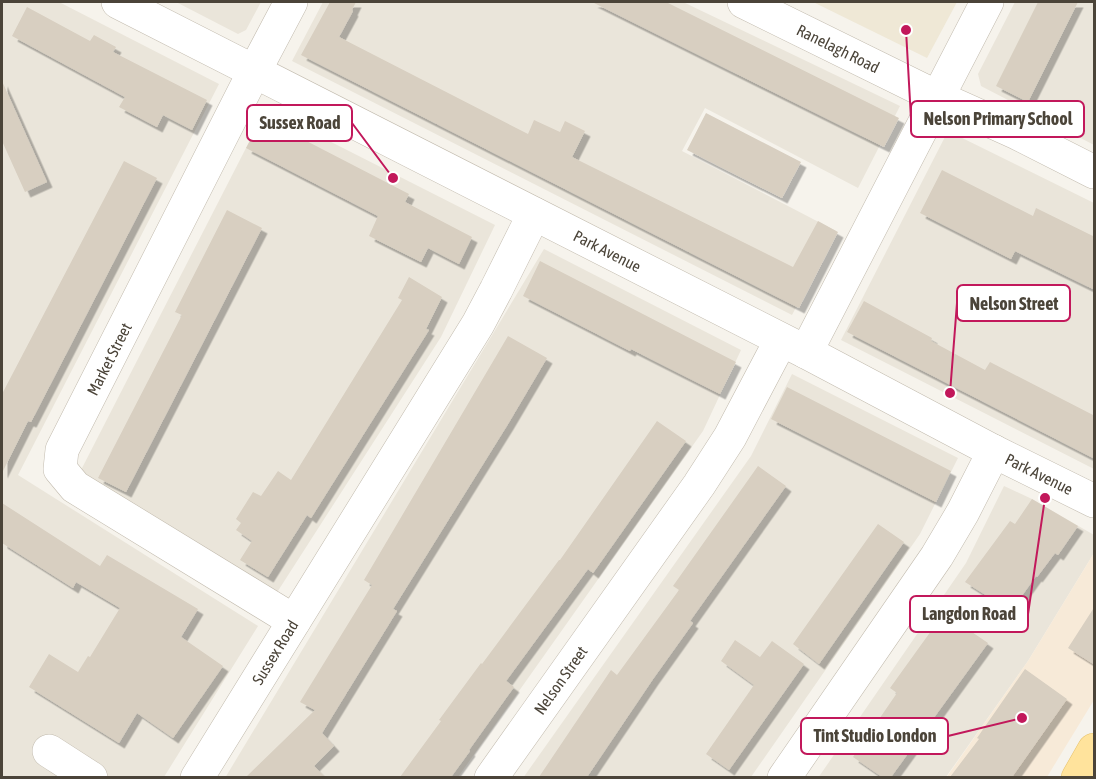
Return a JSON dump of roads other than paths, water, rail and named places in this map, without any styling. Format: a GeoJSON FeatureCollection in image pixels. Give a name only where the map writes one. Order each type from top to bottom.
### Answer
{"type":"FeatureCollection","features":[{"type":"Feature","properties":{"kind":"main road"},"geometry":{"type":"LineString","coordinates":[[1078,777],[1095,750]]}},
{"type":"Feature","properties":{"kind":"street","name":"Park Avenue"},"geometry":{"type":"LineString","coordinates":[[118,2],[794,346],[993,451],[1095,501]]}},
{"type":"Feature","properties":{"kind":"street","name":"Market Street"},"geometry":{"type":"LineString","coordinates":[[291,2],[62,450],[60,469],[75,487],[294,621]]}},
{"type":"Feature","properties":{"kind":"street","name":"Ranelagh Road"},"geometry":{"type":"LineString","coordinates":[[744,2],[937,98],[1017,133],[1095,172]]}},
{"type":"Feature","properties":{"kind":"street","name":"Nelson Street"},"geometry":{"type":"LineString","coordinates":[[491,777],[705,476],[794,346],[937,98],[987,2]]}},
{"type":"Feature","properties":{"kind":"street","name":"Sussex Road"},"geometry":{"type":"LineString","coordinates":[[197,777],[478,324],[534,214]]}},
{"type":"Feature","properties":{"kind":"street"},"geometry":{"type":"LineString","coordinates":[[784,777],[948,539],[993,451]]}},
{"type":"Feature","properties":{"kind":"street"},"geometry":{"type":"LineString","coordinates":[[49,752],[91,777]]}},
{"type":"Feature","properties":{"kind":"place","name":"Nelson Primary School"},"geometry":{"type":"Point","coordinates":[906,30]}},
{"type":"Feature","properties":{"kind":"place","name":"Sussex Road"},"geometry":{"type":"Point","coordinates":[393,178]}},
{"type":"Feature","properties":{"kind":"place","name":"Nelson Street"},"geometry":{"type":"Point","coordinates":[950,393]}},
{"type":"Feature","properties":{"kind":"place","name":"Langdon Road"},"geometry":{"type":"Point","coordinates":[1045,498]}},
{"type":"Feature","properties":{"kind":"place","name":"Tint Studio London"},"geometry":{"type":"Point","coordinates":[1022,718]}}]}
